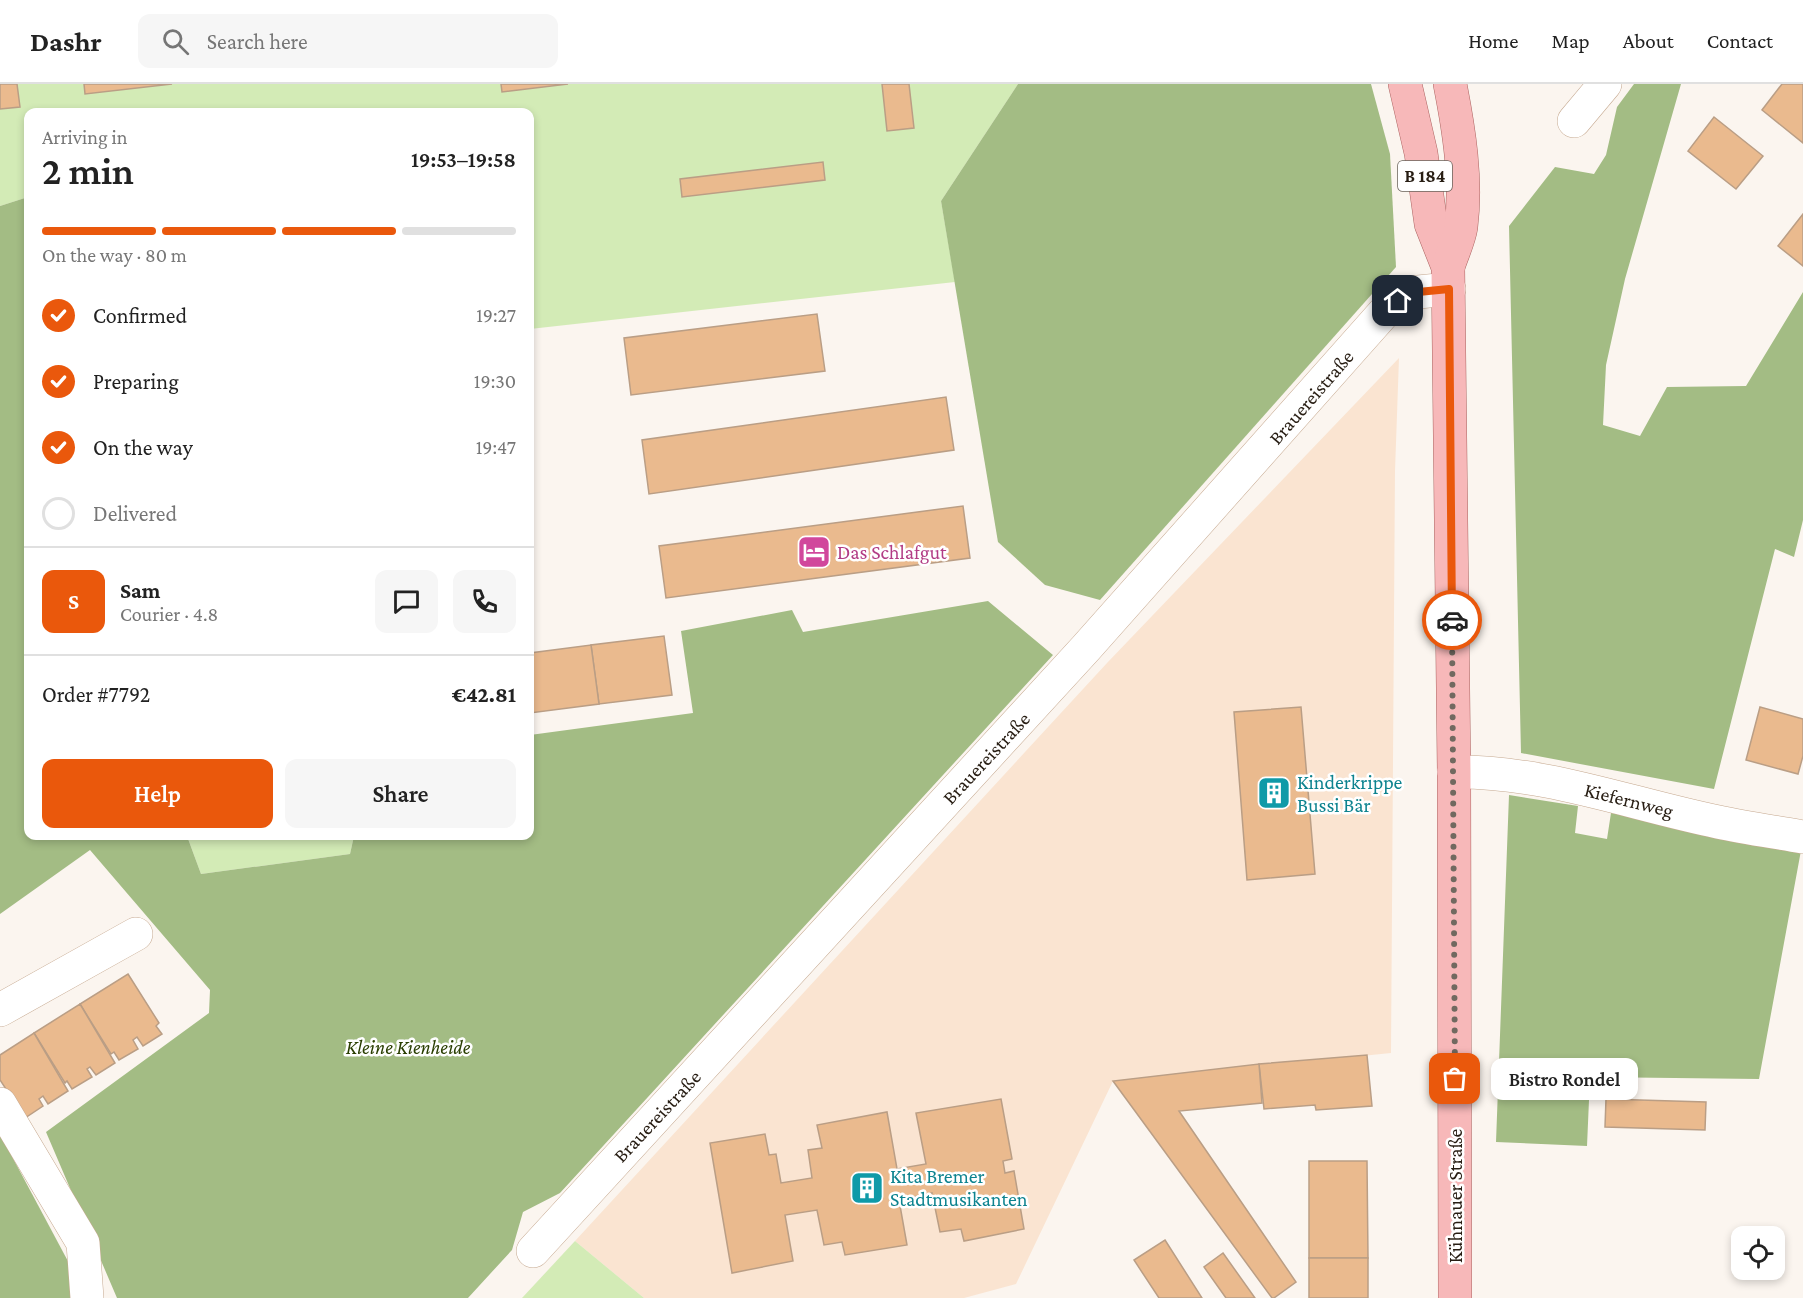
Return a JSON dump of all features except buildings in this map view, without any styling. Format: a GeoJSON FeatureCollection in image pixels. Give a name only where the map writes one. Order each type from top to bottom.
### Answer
{"type":"FeatureCollection","features":[{"type":"Feature","properties":{"kind":"main road","name":"Kühnauer Straße"},"geometry":{"type":"LineString","coordinates":[[1405,84],[1421,153],[1431,224],[1448,278]]}},
{"type":"Feature","properties":{"kind":"main road","name":"Kühnauer Straße"},"geometry":{"type":"LineString","coordinates":[[1450,84],[1460,140],[1462,174],[1461,228],[1448,278],[1454,772],[1455,1298]]}},
{"type":"Feature","properties":{"kind":"street"},"geometry":{"type":"LineString","coordinates":[[1574,121],[1605,84]]}},
{"type":"Feature","properties":{"kind":"street","name":"Brauereistraße"},"geometry":{"type":"LineString","coordinates":[[533,1251],[1086,648],[1388,308],[1408,293],[1448,278]]}},
{"type":"Feature","properties":{"kind":"street","name":"Kiefernweg"},"geometry":{"type":"LineString","coordinates":[[1454,772],[1499,773],[1578,787],[1718,822],[1803,837]]}},
{"type":"Feature","properties":{"kind":"street"},"geometry":{"type":"LineString","coordinates":[[0,1010],[136,934]]}},
{"type":"Feature","properties":{"kind":"street"},"geometry":{"type":"LineString","coordinates":[[0,1104],[83,1243],[87,1298]]}},
{"type":"Feature","properties":{"kind":"shaded area"},"geometry":{"type":"Polygon","coordinates":[[[1399,358],[1395,471],[1391,1053],[1113,1081],[1016,1284],[964,1298],[644,1298],[575,1241],[1107,663],[1399,358]]]}},
{"type":"Feature","properties":{"kind":"green space"},"geometry":{"type":"Polygon","coordinates":[[[0,84],[1018,84],[941,201],[955,282],[534,329],[534,108],[24,108],[24,198],[0,206],[0,84]]]}},
{"type":"Feature","properties":{"kind":"green space"},"geometry":{"type":"Polygon","coordinates":[[[1018,84],[1371,84],[1390,154],[1396,267],[1100,600],[1045,585],[998,542],[941,201],[1018,84]]]}},
{"type":"Feature","properties":{"kind":"green space"},"geometry":{"type":"Polygon","coordinates":[[[1634,84],[1681,84],[1625,279],[1606,365],[1603,425],[1640,436],[1667,387],[1746,386],[1803,292],[1803,520],[1794,557],[1775,549],[1714,789],[1521,753],[1509,226],[1555,167],[1594,174],[1606,155],[1617,107],[1634,84]]]}},
{"type":"Feature","properties":{"kind":"green space","name":"Kleine Kienheide"},"geometry":{"type":"Polygon","coordinates":[[[24,198],[24,840],[188,840],[201,874],[350,854],[353,840],[534,840],[534,734],[693,713],[681,631],[792,610],[803,632],[988,601],[1053,655],[560,1193],[523,1212],[512,1250],[468,1298],[117,1298],[46,1132],[209,1013],[210,990],[90,850],[0,914],[0,206],[24,198]]]}},
{"type":"Feature","properties":{"kind":"green space"},"geometry":{"type":"Polygon","coordinates":[[[1509,795],[1578,806],[1575,833],[1607,839],[1611,813],[1802,845],[1759,1079],[1590,1077],[1587,1146],[1496,1142],[1509,795]]]}},
{"type":"Feature","properties":{"kind":"green space"},"geometry":{"type":"Polygon","coordinates":[[[188,840],[353,840],[350,854],[201,874],[188,840]]]}},
{"type":"Feature","properties":{"kind":"green space"},"geometry":{"type":"Polygon","coordinates":[[[0,1134],[70,1265],[72,1298],[0,1298],[0,1134]]]}},
{"type":"Feature","properties":{"kind":"green space"},"geometry":{"type":"Polygon","coordinates":[[[575,1241],[644,1298],[522,1298],[575,1241]]]}},
{"type":"Feature","properties":{"kind":"way so far"},"geometry":{"type":"LineString","coordinates":[[1452,620],[1455,1079]]}},
{"type":"Feature","properties":{"kind":"place","name":"Das Schlafgut"},"geometry":{"type":"Point","coordinates":[814,552]}},
{"type":"Feature","properties":{"kind":"place","name":"Kinderkrippe Bussi Bär"},"geometry":{"type":"Point","coordinates":[1274,793]}},
{"type":"Feature","properties":{"kind":"place","name":"Bistro Rondel"},"geometry":{"type":"Point","coordinates":[1455,1079]}},
{"type":"Feature","properties":{"kind":"place","name":"Kita Bremer Stadtmusikanten"},"geometry":{"type":"Point","coordinates":[867,1188]}},
{"type":"Feature","properties":{"kind":"route"},"geometry":{"type":"LineString","coordinates":[[1398,301],[1408,293],[1449,289],[1452,620]]}}]}
